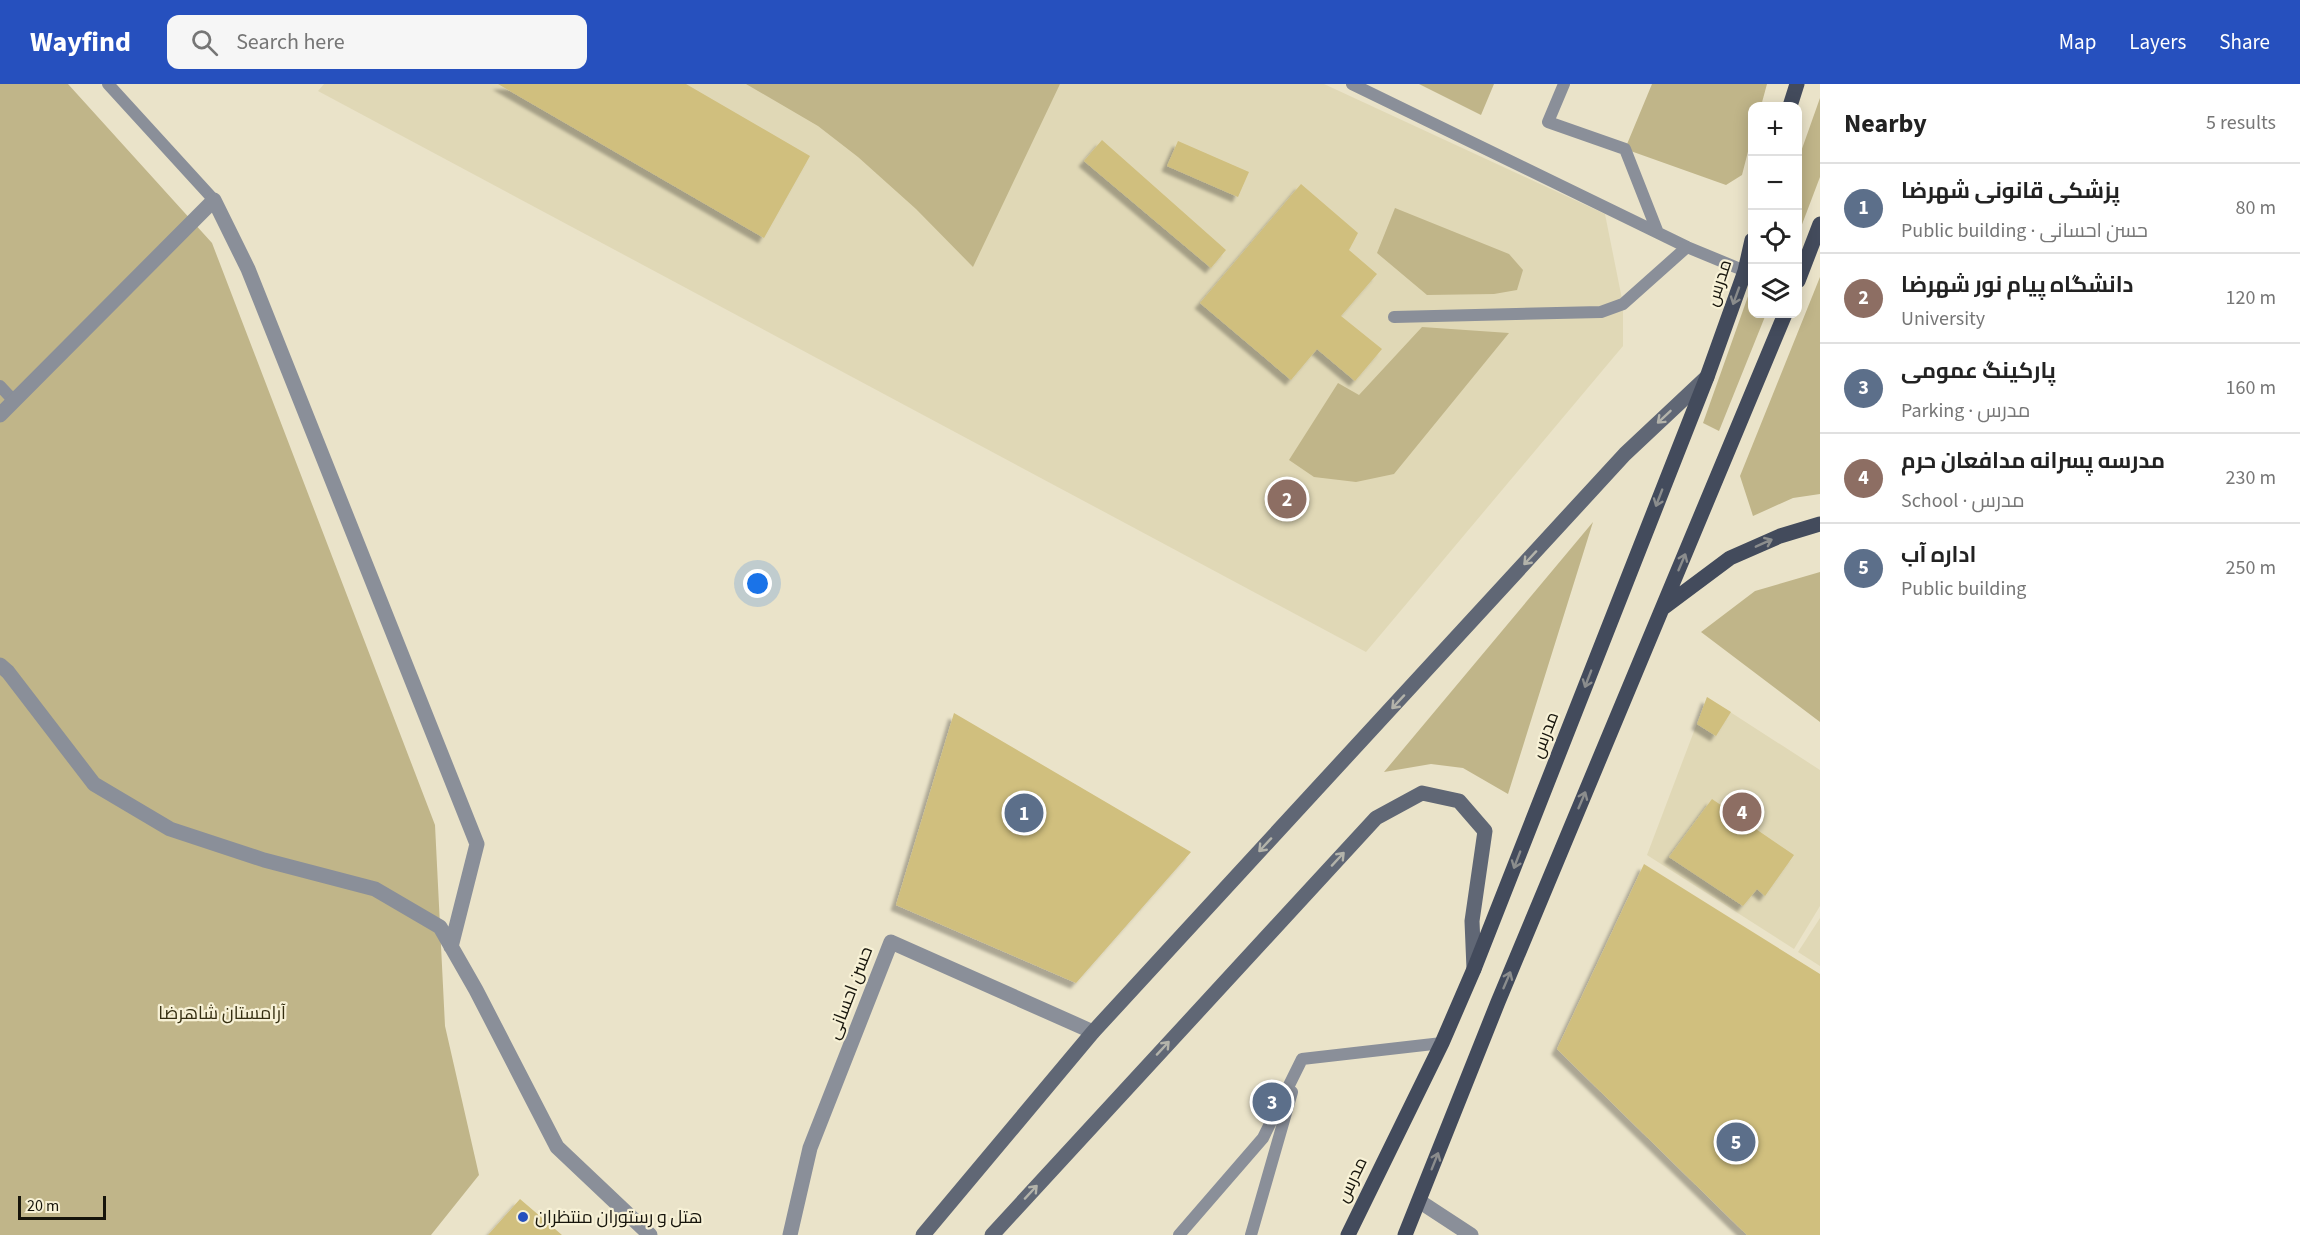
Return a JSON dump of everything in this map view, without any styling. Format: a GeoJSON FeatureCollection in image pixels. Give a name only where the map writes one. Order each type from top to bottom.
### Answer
{"type":"FeatureCollection","features":[{"type":"Feature","properties":{"kind":"main road"},"geometry":{"type":"LineString","coordinates":[[1791,102],[1797,84]]}},
{"type":"Feature","properties":{"kind":"main road"},"geometry":{"type":"LineString","coordinates":[[1802,269],[1820,224]]}},
{"type":"Feature","properties":{"kind":"main road","name":"مدرس"},"geometry":{"type":"LineString","coordinates":[[1350,1232],[1442,1042],[1474,969],[1707,377],[1748,258]]}},
{"type":"Feature","properties":{"kind":"main road"},"geometry":{"type":"LineString","coordinates":[[1405,1235],[1502,991],[1783,318]]}},
{"type":"Feature","properties":{"kind":"main road"},"geometry":{"type":"LineString","coordinates":[[1663,609],[1730,558],[1780,536],[1820,524]]}},
{"type":"Feature","properties":{"kind":"street"},"geometry":{"type":"LineString","coordinates":[[0,415],[214,200],[248,269],[477,844],[451,947]]}},
{"type":"Feature","properties":{"kind":"street"},"geometry":{"type":"LineString","coordinates":[[923,1235],[1093,1032],[1625,454],[1707,377]]}},
{"type":"Feature","properties":{"kind":"street"},"geometry":{"type":"LineString","coordinates":[[0,665],[8,672],[94,784],[170,829],[264,860],[375,889],[440,927],[476,990],[557,1147],[650,1235]]}},
{"type":"Feature","properties":{"kind":"street"},"geometry":{"type":"LineString","coordinates":[[992,1235],[1376,818],[1422,793],[1459,801],[1485,831],[1472,921],[1474,969]]}},
{"type":"Feature","properties":{"kind":"street","name":"حسن احسانی"},"geometry":{"type":"LineString","coordinates":[[790,1235],[810,1148],[891,942],[1093,1032]]}},
{"type":"Feature","properties":{"kind":"street"},"geometry":{"type":"LineString","coordinates":[[1419,1200],[1471,1235]]}},
{"type":"Feature","properties":{"kind":"lane"},"geometry":{"type":"LineString","coordinates":[[108,84],[214,200]]}},
{"type":"Feature","properties":{"kind":"lane"},"geometry":{"type":"LineString","coordinates":[[1352,84],[1687,247],[1745,271]]}},
{"type":"Feature","properties":{"kind":"lane"},"geometry":{"type":"LineString","coordinates":[[1564,84],[1548,122],[1625,149],[1658,232]]}},
{"type":"Feature","properties":{"kind":"lane"},"geometry":{"type":"LineString","coordinates":[[1394,317],[1601,312],[1623,304],[1687,247]]}},
{"type":"Feature","properties":{"kind":"lane"},"geometry":{"type":"LineString","coordinates":[[0,386],[14,401]]}},
{"type":"Feature","properties":{"kind":"lane"},"geometry":{"type":"LineString","coordinates":[[1302,1059],[1442,1042]]}},
{"type":"Feature","properties":{"kind":"lane"},"geometry":{"type":"LineString","coordinates":[[1179,1235],[1263,1138],[1302,1059]]}},
{"type":"Feature","properties":{"kind":"lane"},"geometry":{"type":"LineString","coordinates":[[1251,1235],[1302,1059]]}},
{"type":"Feature","properties":{"kind":"shaded area"},"geometry":{"type":"Polygon","coordinates":[[[324,84],[1324,84],[1605,214],[1623,304],[1623,346],[1366,652],[318,91],[324,84]]]}},
{"type":"Feature","properties":{"kind":"shaded area"},"geometry":{"type":"Polygon","coordinates":[[[1707,697],[1820,770],[1820,906],[1794,949],[1647,855],[1707,697]]]}},
{"type":"Feature","properties":{"kind":"shaded area"},"geometry":{"type":"Polygon","coordinates":[[[1820,918],[1820,966],[1798,952],[1820,918]]]}},
{"type":"Feature","properties":{"kind":"green space","name":"آرامستان شاهرضا"},"geometry":{"type":"Polygon","coordinates":[[[0,84],[68,84],[212,243],[435,825],[445,1026],[479,1175],[431,1235],[0,1235],[0,84]]]}},
{"type":"Feature","properties":{"kind":"green space"},"geometry":{"type":"Polygon","coordinates":[[[746,84],[1060,84],[973,267],[916,209],[858,157],[818,126],[746,84]]]}},
{"type":"Feature","properties":{"kind":"green space"},"geometry":{"type":"Polygon","coordinates":[[[1419,84],[1494,84],[1481,115],[1419,84]]]}},
{"type":"Feature","properties":{"kind":"green space"},"geometry":{"type":"Polygon","coordinates":[[[1652,84],[1767,84],[1762,102],[1748,102],[1748,152],[1742,175],[1726,185],[1625,149],[1652,84]]]}},
{"type":"Feature","properties":{"kind":"green space"},"geometry":{"type":"Polygon","coordinates":[[[1820,98],[1820,177],[1802,224],[1802,156],[1802,149],[1820,98]]]}},
{"type":"Feature","properties":{"kind":"green space"},"geometry":{"type":"Polygon","coordinates":[[[1395,208],[1509,254],[1523,270],[1517,290],[1494,294],[1427,295],[1377,253],[1395,208]]]}},
{"type":"Feature","properties":{"kind":"green space"},"geometry":{"type":"Polygon","coordinates":[[[1820,277],[1820,494],[1793,498],[1753,516],[1740,476],[1820,277]]]}},
{"type":"Feature","properties":{"kind":"green space"},"geometry":{"type":"Polygon","coordinates":[[[1748,296],[1748,318],[1764,318],[1719,431],[1703,423],[1748,296]]]}},
{"type":"Feature","properties":{"kind":"green space"},"geometry":{"type":"Polygon","coordinates":[[[1422,327],[1509,333],[1394,474],[1356,482],[1314,477],[1289,460],[1338,383],[1359,395],[1422,327]]]}},
{"type":"Feature","properties":{"kind":"green space"},"geometry":{"type":"Polygon","coordinates":[[[1593,522],[1508,794],[1463,768],[1431,764],[1384,772],[1593,522]]]}},
{"type":"Feature","properties":{"kind":"green space"},"geometry":{"type":"Polygon","coordinates":[[[1820,572],[1820,722],[1701,632],[1755,591],[1820,572]]]}},
{"type":"Feature","properties":{"kind":"building"},"geometry":{"type":"Polygon","coordinates":[[[498,84],[686,84],[810,156],[764,238],[498,84]]]}},
{"type":"Feature","properties":{"kind":"building"},"geometry":{"type":"Polygon","coordinates":[[[1102,140],[1226,250],[1211,268],[1084,161],[1102,140]]]}},
{"type":"Feature","properties":{"kind":"building"},"geometry":{"type":"Polygon","coordinates":[[[1178,141],[1249,172],[1238,197],[1167,166],[1178,141]]]}},
{"type":"Feature","properties":{"kind":"building"},"geometry":{"type":"Polygon","coordinates":[[[1301,184],[1358,233],[1349,250],[1377,274],[1341,316],[1382,349],[1355,381],[1317,349],[1291,380],[1200,303],[1301,184]]]}},
{"type":"Feature","properties":{"kind":"building"},"geometry":{"type":"Polygon","coordinates":[[[1707,697],[1731,712],[1716,736],[1697,724],[1707,697]]]}},
{"type":"Feature","properties":{"kind":"building"},"geometry":{"type":"Polygon","coordinates":[[[954,713],[1191,852],[1076,983],[896,905],[954,713]]]}},
{"type":"Feature","properties":{"kind":"building"},"geometry":{"type":"Polygon","coordinates":[[[1712,799],[1794,855],[1765,896],[1757,889],[1743,906],[1669,857],[1712,799]]]}},
{"type":"Feature","properties":{"kind":"building"},"geometry":{"type":"Polygon","coordinates":[[[1644,864],[1820,974],[1820,1235],[1747,1235],[1557,1049],[1644,864]]]}},
{"type":"Feature","properties":{"kind":"building","name":"هتل و رستوران منتظران"},"geometry":{"type":"Polygon","coordinates":[[[520,1199],[562,1235],[488,1235],[520,1199]]]}},
{"type":"Feature","properties":{"kind":"place","name":"دانشگاه پیام نور شهرضا"},"geometry":{"type":"Point","coordinates":[1287,499]}},
{"type":"Feature","properties":{"kind":"place","name":"مدرسه پسرانه مدافعان حرم"},"geometry":{"type":"Point","coordinates":[1742,812]}},
{"type":"Feature","properties":{"kind":"place","name":"پزشکی قانونی شهرضا"},"geometry":{"type":"Point","coordinates":[1024,813]}},
{"type":"Feature","properties":{"kind":"place","name":"پارکینگ عمومی"},"geometry":{"type":"Point","coordinates":[1272,1102]}},
{"type":"Feature","properties":{"kind":"place","name":"اداره آب"},"geometry":{"type":"Point","coordinates":[1736,1142]}},
{"type":"Feature","properties":{"kind":"place","name":"هتل و رستوران منتظران"},"geometry":{"type":"Point","coordinates":[523,1217]}}]}
